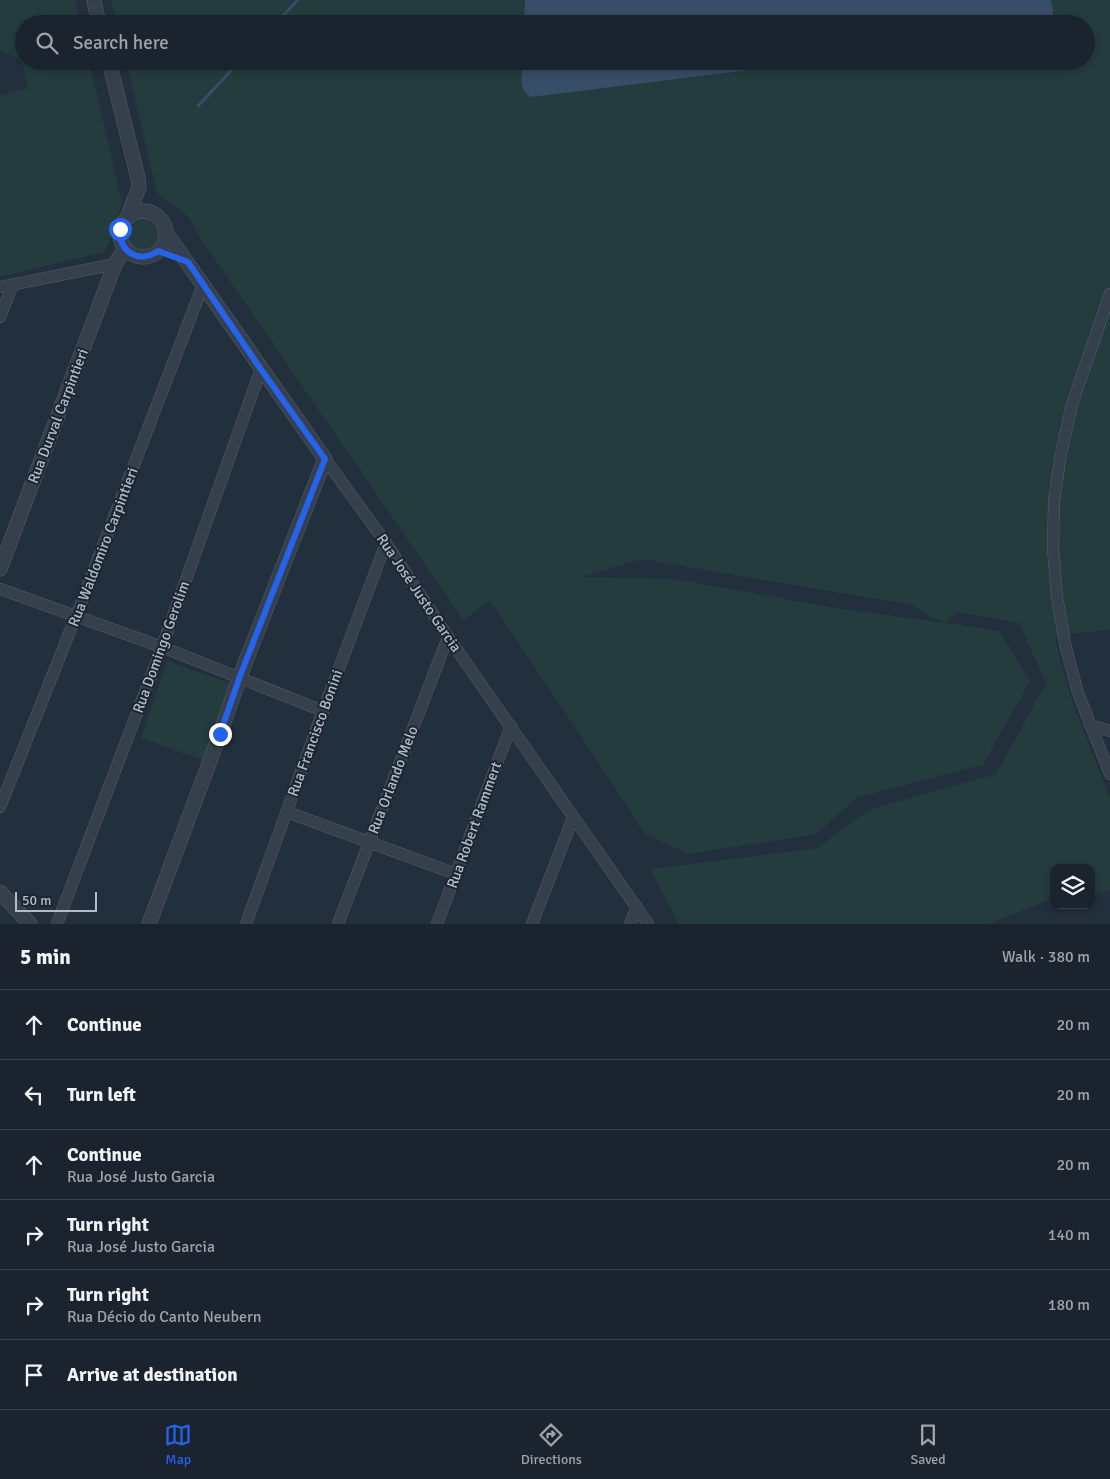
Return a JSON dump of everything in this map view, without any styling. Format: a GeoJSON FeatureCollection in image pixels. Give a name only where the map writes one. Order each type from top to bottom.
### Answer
{"type":"FeatureCollection","features":[{"type":"Feature","properties":{"kind":"street"},"geometry":{"type":"LineString","coordinates":[[94,0],[97,15]]}},
{"type":"Feature","properties":{"kind":"street"},"geometry":{"type":"LineString","coordinates":[[111,70],[139,187],[153,214],[163,224],[165,231],[163,245],[158,251],[145,257],[138,257],[125,249],[120,236],[120,229],[127,218],[139,187]]}},
{"type":"Feature","properties":{"kind":"street"},"geometry":{"type":"LineString","coordinates":[[127,218],[139,212],[153,214]]}},
{"type":"Feature","properties":{"kind":"street","name":"Rua José Justo Garcia"},"geometry":{"type":"LineString","coordinates":[[165,231],[260,368],[386,543],[448,637],[648,924]]}},
{"type":"Feature","properties":{"kind":"street","name":"Rua Durval Carpintieri"},"geometry":{"type":"LineString","coordinates":[[0,569],[115,264],[125,249]]}},
{"type":"Feature","properties":{"kind":"street"},"geometry":{"type":"LineString","coordinates":[[158,251],[188,262]]}},
{"type":"Feature","properties":{"kind":"street"},"geometry":{"type":"LineString","coordinates":[[0,287],[115,264]]}},
{"type":"Feature","properties":{"kind":"street"},"geometry":{"type":"LineString","coordinates":[[0,318],[13,284]]}},
{"type":"Feature","properties":{"kind":"street","name":"Rua Waldomiro Carpintieri"},"geometry":{"type":"LineString","coordinates":[[0,807],[76,616],[203,285]]}},
{"type":"Feature","properties":{"kind":"street"},"geometry":{"type":"LineString","coordinates":[[1110,294],[1072,404],[1061,454],[1054,501],[1053,548],[1057,597],[1065,644],[1078,693],[1110,774]]}},
{"type":"Feature","properties":{"kind":"street","name":"Rua Domingo Gerolim"},"geometry":{"type":"LineString","coordinates":[[58,924],[162,647],[260,368]]}},
{"type":"Feature","properties":{"kind":"street"},"geometry":{"type":"LineString","coordinates":[[149,924],[214,752],[240,676],[325,459]]}},
{"type":"Feature","properties":{"kind":"street","name":"Rua Francisco Bonini"},"geometry":{"type":"LineString","coordinates":[[246,924],[323,710],[386,543]]}},
{"type":"Feature","properties":{"kind":"street"},"geometry":{"type":"LineString","coordinates":[[0,590],[162,647],[323,710]]}},
{"type":"Feature","properties":{"kind":"street","name":"Rua Orlando Melo"},"geometry":{"type":"LineString","coordinates":[[338,924],[448,637]]}},
{"type":"Feature","properties":{"kind":"street"},"geometry":{"type":"LineString","coordinates":[[1090,725],[1110,731]]}},
{"type":"Feature","properties":{"kind":"street","name":"Rua Robert Rammert"},"geometry":{"type":"LineString","coordinates":[[437,924],[511,726]]}},
{"type":"Feature","properties":{"kind":"street"},"geometry":{"type":"LineString","coordinates":[[287,812],[456,874]]}},
{"type":"Feature","properties":{"kind":"street"},"geometry":{"type":"LineString","coordinates":[[532,924],[573,818]]}},
{"type":"Feature","properties":{"kind":"street"},"geometry":{"type":"LineString","coordinates":[[0,892],[30,924]]}},
{"type":"Feature","properties":{"kind":"street"},"geometry":{"type":"LineString","coordinates":[[630,924],[637,907]]}},
{"type":"Feature","properties":{"kind":"green space"},"geometry":{"type":"Polygon","coordinates":[[[0,0],[75,0],[78,15],[15,15],[15,58],[0,50],[0,0]]]}},
{"type":"Feature","properties":{"kind":"green space"},"geometry":{"type":"Polygon","coordinates":[[[111,0],[1110,0],[1110,630],[1078,633],[1055,639],[1071,698],[1110,798],[1110,891],[1095,893],[1095,864],[1050,864],[1050,900],[988,924],[679,924],[650,869],[817,848],[870,809],[996,774],[1046,683],[1019,623],[957,612],[946,623],[999,631],[1030,681],[983,765],[857,797],[817,834],[689,854],[645,834],[490,601],[463,620],[197,233],[189,217],[157,193],[128,70],[1095,70],[1095,15],[115,15],[111,0]],[[642,559],[582,577],[675,579],[829,607],[944,623],[911,605],[642,559]]]}},
{"type":"Feature","properties":{"kind":"green space"},"geometry":{"type":"Polygon","coordinates":[[[24,70],[91,70],[122,202],[104,252],[0,277],[0,96],[28,88],[24,70]]]}},
{"type":"Feature","properties":{"kind":"green space"},"geometry":{"type":"Polygon","coordinates":[[[142,216],[149,217],[155,221],[159,227],[159,241],[155,247],[149,251],[142,252],[135,251],[129,247],[125,241],[124,234],[125,227],[129,221],[135,217],[142,216]]]}},
{"type":"Feature","properties":{"kind":"green space"},"geometry":{"type":"Polygon","coordinates":[[[167,661],[232,684],[206,761],[141,738],[167,661]]]}},
{"type":"Feature","properties":{"kind":"water"},"geometry":{"type":"Polygon","coordinates":[[[525,0],[1051,0],[1053,11],[1053,15],[524,15],[525,0]]]}},
{"type":"Feature","properties":{"kind":"water"},"geometry":{"type":"Polygon","coordinates":[[[522,70],[748,70],[532,97],[524,91],[521,77],[522,70]]]}},
{"type":"Feature","properties":{"kind":"waterway"},"geometry":{"type":"LineString","coordinates":[[284,15],[298,0]]}},
{"type":"Feature","properties":{"kind":"waterway"},"geometry":{"type":"LineString","coordinates":[[198,106],[232,70]]}},
{"type":"Feature","properties":{"kind":"route"},"geometry":{"type":"LineString","coordinates":[[120,229],[120,236],[125,249],[131,254],[145,257],[158,251],[188,262],[325,459],[240,676],[220,734]]}}]}
